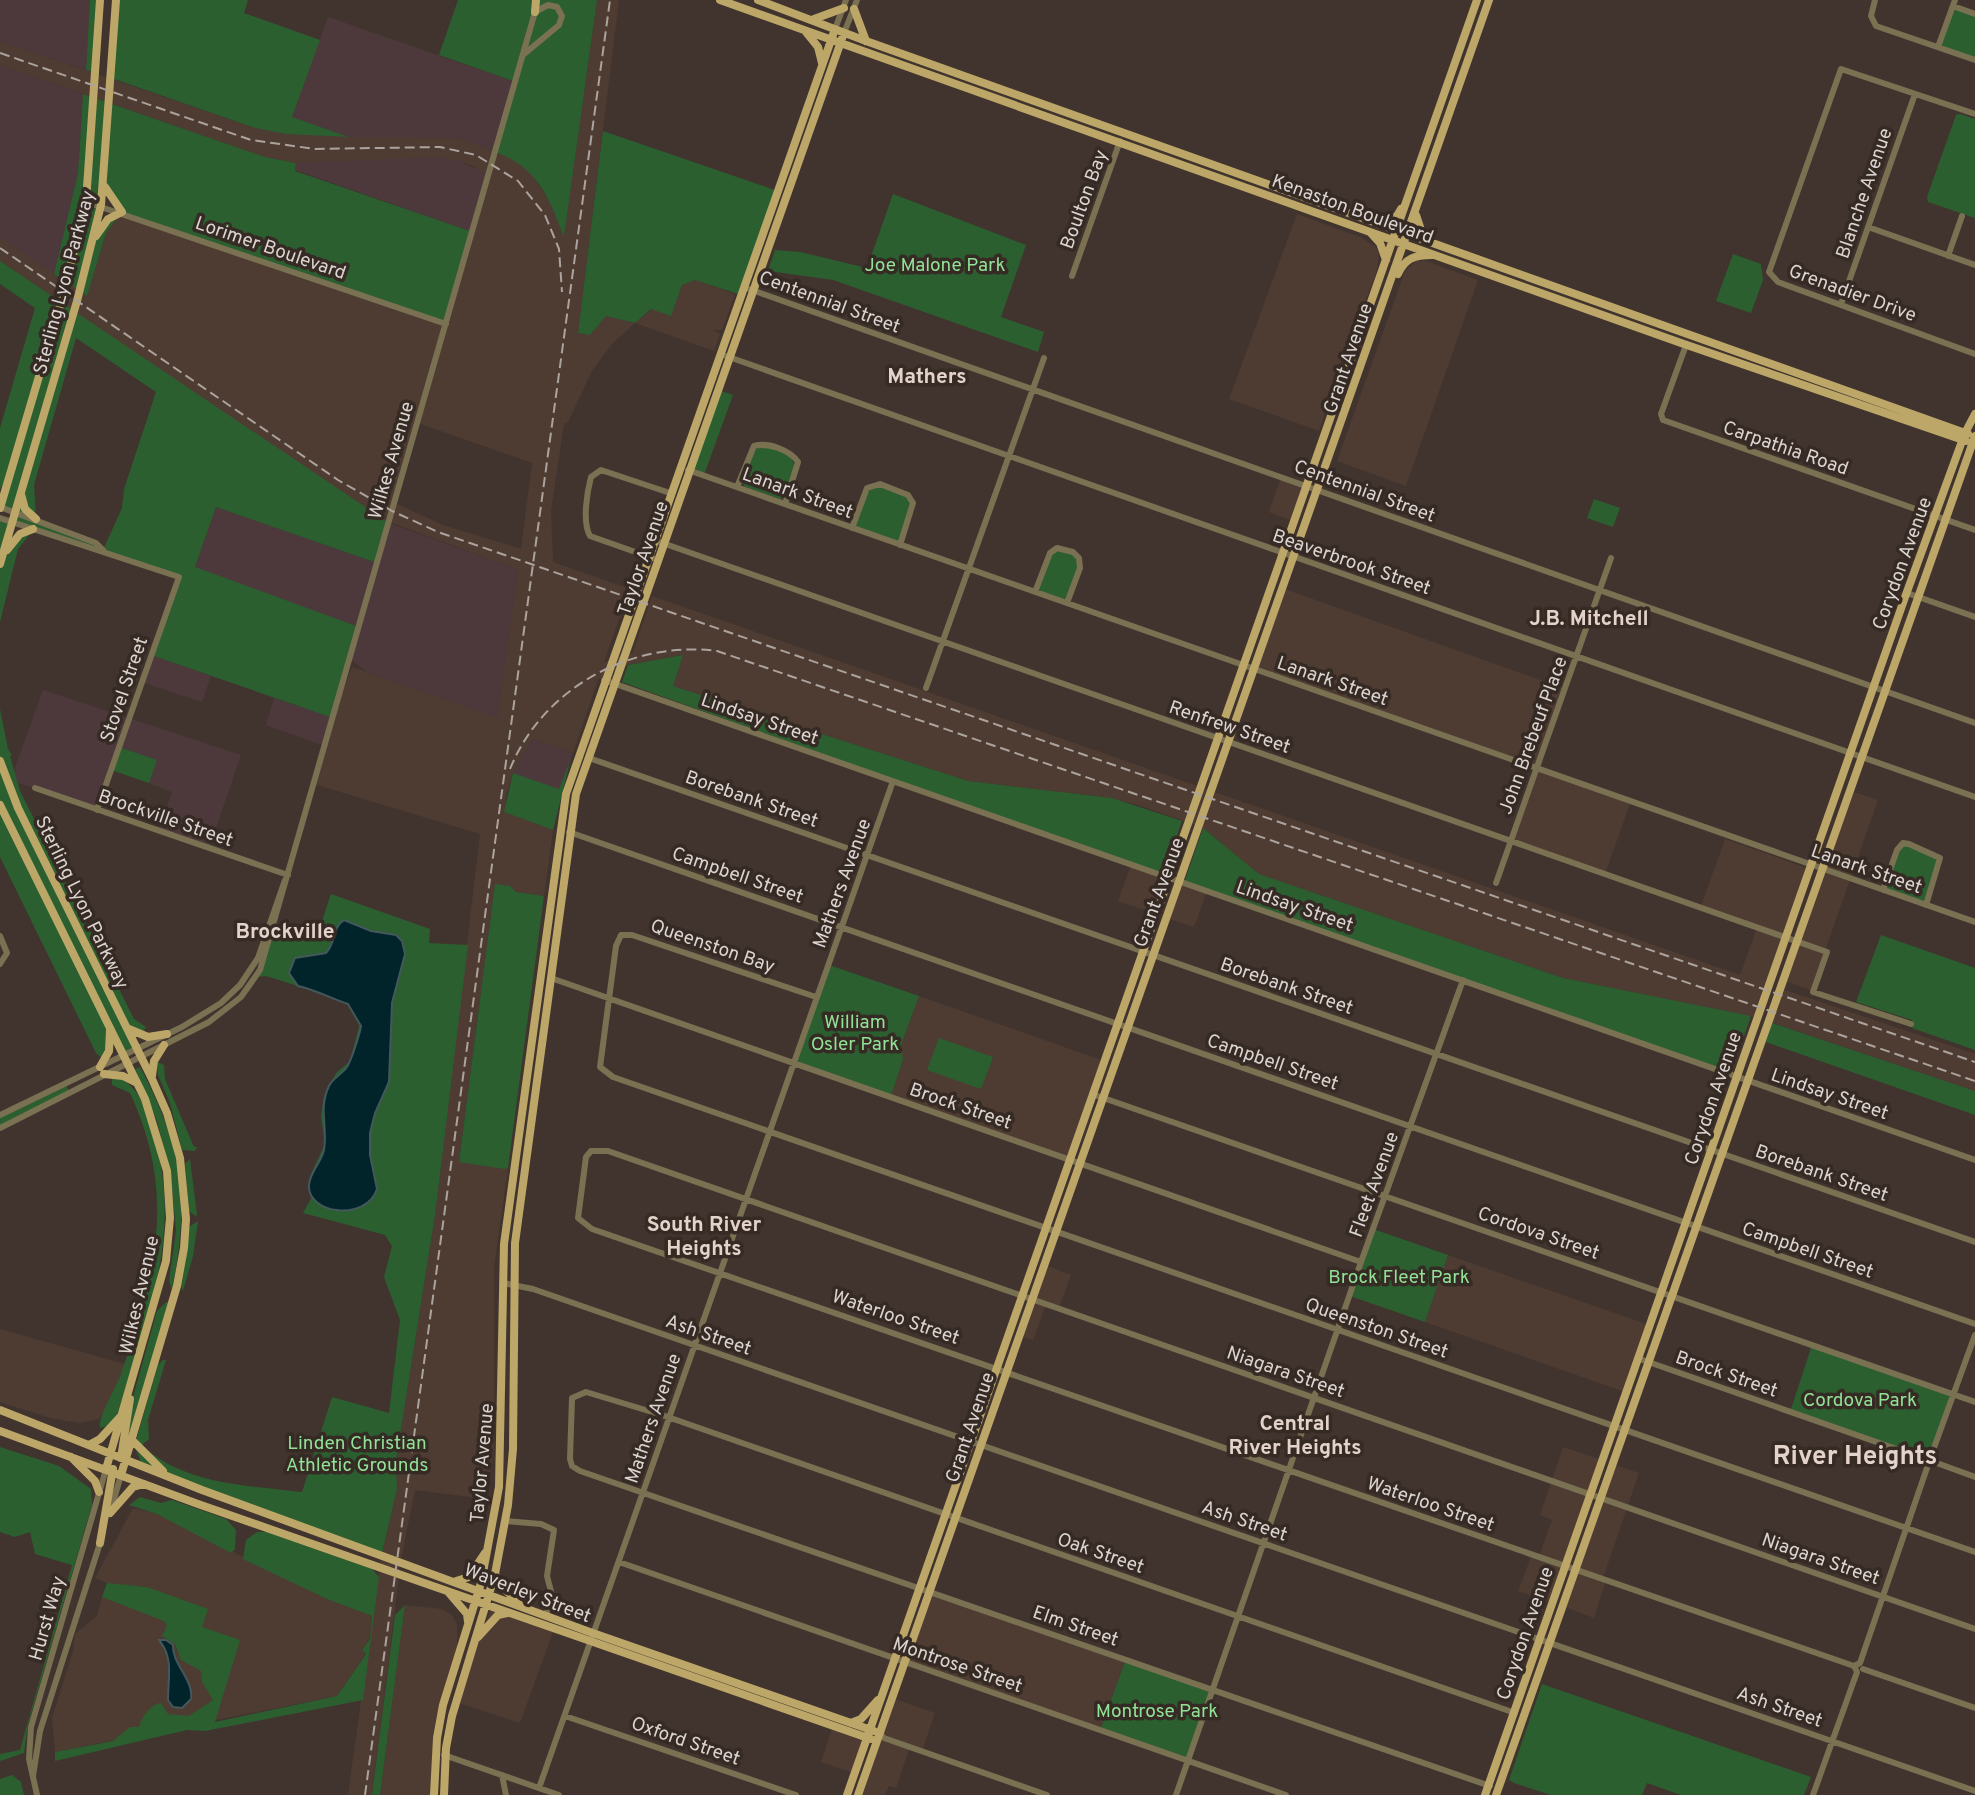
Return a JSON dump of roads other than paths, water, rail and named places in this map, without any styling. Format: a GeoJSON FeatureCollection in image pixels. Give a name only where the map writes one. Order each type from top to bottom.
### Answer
{"type":"FeatureCollection","features":[{"type":"Feature","properties":{"kind":"main road","name":"Sterling Lyon Parkway"},"geometry":{"type":"LineString","coordinates":[[0,508],[64,292],[86,202],[100,0]]}},
{"type":"Feature","properties":{"kind":"main road","name":"Sterling Lyon Parkway"},"geometry":{"type":"LineString","coordinates":[[1,562],[101,205],[116,0]]}},
{"type":"Feature","properties":{"kind":"main road"},"geometry":{"type":"LineString","coordinates":[[536,0],[536,12]]}},
{"type":"Feature","properties":{"kind":"main road","name":"Kenaston Boulevard"},"geometry":{"type":"LineString","coordinates":[[720,0],[1369,231],[1396,235]]}},
{"type":"Feature","properties":{"kind":"main road","name":"Kenaston Boulevard"},"geometry":{"type":"LineString","coordinates":[[758,0],[1376,224],[1406,239],[1457,253],[1964,436]]}},
{"type":"Feature","properties":{"kind":"main road","name":"Grant Avenue"},"geometry":{"type":"LineString","coordinates":[[847,1795],[895,1658],[955,1518],[1102,1097],[1143,951],[1385,271],[1478,0]]}},
{"type":"Feature","properties":{"kind":"main road","name":"Grant Avenue"},"geometry":{"type":"LineString","coordinates":[[858,1795],[904,1662],[944,1514],[1068,1159],[1092,1094],[1153,954],[1489,0]]}},
{"type":"Feature","properties":{"kind":"main road"},"geometry":{"type":"LineString","coordinates":[[812,19],[845,4]]}},
{"type":"Feature","properties":{"kind":"main road"},"geometry":{"type":"LineString","coordinates":[[855,5],[866,41]]}},
{"type":"Feature","properties":{"kind":"main road","name":"Taylor Avenue"},"geometry":{"type":"LineString","coordinates":[[444,1795],[446,1756],[459,1683],[495,1574],[506,1521],[513,1449],[514,1243],[576,794],[834,63],[835,29]]}},
{"type":"Feature","properties":{"kind":"main road"},"geometry":{"type":"LineString","coordinates":[[806,31],[818,47],[822,66]]}},
{"type":"Feature","properties":{"kind":"main road","name":"Taylor Avenue"},"geometry":{"type":"LineString","coordinates":[[434,1795],[436,1752],[443,1705],[479,1590],[489,1548],[502,1459],[504,1244],[561,830],[572,773],[822,66],[836,42],[845,33]]}},
{"type":"Feature","properties":{"kind":"main road"},"geometry":{"type":"LineString","coordinates":[[834,63],[848,53],[861,52]]}},
{"type":"Feature","properties":{"kind":"main road"},"geometry":{"type":"LineString","coordinates":[[1376,224],[1397,216],[1415,182]]}},
{"type":"Feature","properties":{"kind":"main road"},"geometry":{"type":"LineString","coordinates":[[92,242],[108,219],[122,212],[107,194],[104,185]]}},
{"type":"Feature","properties":{"kind":"main road"},"geometry":{"type":"LineString","coordinates":[[1418,205],[1416,221],[1422,233],[1457,253]]}},
{"type":"Feature","properties":{"kind":"main road"},"geometry":{"type":"LineString","coordinates":[[1369,231],[1386,255],[1385,271]]}},
{"type":"Feature","properties":{"kind":"main road","name":"Kenaston Boulevard"},"geometry":{"type":"LineString","coordinates":[[1406,239],[1435,255],[1686,345],[1974,439]]}},
{"type":"Feature","properties":{"kind":"main road"},"geometry":{"type":"LineString","coordinates":[[1383,301],[1405,261],[1415,256],[1435,255]]}},
{"type":"Feature","properties":{"kind":"main road","name":"Corydon Avenue"},"geometry":{"type":"LineString","coordinates":[[1485,1795],[1907,593],[1964,436],[1975,414]]}},
{"type":"Feature","properties":{"kind":"main road","name":"Corydon Avenue"},"geometry":{"type":"LineString","coordinates":[[1497,1792],[1860,756],[1974,439]]}},
{"type":"Feature","properties":{"kind":"main road"},"geometry":{"type":"LineString","coordinates":[[0,489],[9,477]]}},
{"type":"Feature","properties":{"kind":"main road"},"geometry":{"type":"LineString","coordinates":[[21,491],[25,509],[36,519]]}},
{"type":"Feature","properties":{"kind":"main road"},"geometry":{"type":"LineString","coordinates":[[1,562],[14,539],[33,529]]}},
{"type":"Feature","properties":{"kind":"main road","name":"Sterling Lyon Parkway"},"geometry":{"type":"LineString","coordinates":[[0,761],[18,808],[139,1052]]}},
{"type":"Feature","properties":{"kind":"main road","name":"Sterling Lyon Parkway"},"geometry":{"type":"LineString","coordinates":[[0,805],[126,1058]]}},
{"type":"Feature","properties":{"kind":"main road"},"geometry":{"type":"LineString","coordinates":[[110,1027],[109,1051],[102,1070],[137,1083]]}},
{"type":"Feature","properties":{"kind":"main road"},"geometry":{"type":"LineString","coordinates":[[127,1027],[148,1037],[167,1034]]}},
{"type":"Feature","properties":{"kind":"main road"},"geometry":{"type":"LineString","coordinates":[[152,1079],[154,1061],[164,1045]]}},
{"type":"Feature","properties":{"kind":"main road","name":"Wilkes Avenue"},"geometry":{"type":"LineString","coordinates":[[113,1472],[132,1440],[177,1286],[186,1219],[180,1158],[167,1113],[139,1052]]}},
{"type":"Feature","properties":{"kind":"main road","name":"Wilkes Avenue"},"geometry":{"type":"LineString","coordinates":[[113,1472],[111,1453],[166,1261],[170,1218],[162,1148],[154,1120],[126,1058]]}},
{"type":"Feature","properties":{"kind":"main road"},"geometry":{"type":"LineString","coordinates":[[124,1457],[131,1408],[130,1393]]}},
{"type":"Feature","properties":{"kind":"main road","name":"Waverley Street"},"geometry":{"type":"LineString","coordinates":[[1,1409],[170,1477],[456,1581],[592,1637],[878,1737]]}},
{"type":"Feature","properties":{"kind":"main road"},"geometry":{"type":"LineString","coordinates":[[89,1445],[100,1438],[124,1412]]}},
{"type":"Feature","properties":{"kind":"main road","name":"Waverley Street"},"geometry":{"type":"LineString","coordinates":[[0,1431],[486,1605],[592,1637],[851,1723],[868,1733]]}},
{"type":"Feature","properties":{"kind":"main road"},"geometry":{"type":"LineString","coordinates":[[132,1440],[170,1477]]}},
{"type":"Feature","properties":{"kind":"main road"},"geometry":{"type":"LineString","coordinates":[[68,1455],[95,1481],[99,1492]]}},
{"type":"Feature","properties":{"kind":"main road"},"geometry":{"type":"LineString","coordinates":[[100,1543],[113,1472]]}},
{"type":"Feature","properties":{"kind":"main road"},"geometry":{"type":"LineString","coordinates":[[110,1513],[130,1490],[144,1484]]}},
{"type":"Feature","properties":{"kind":"main road"},"geometry":{"type":"LineString","coordinates":[[456,1581],[470,1577],[489,1548]]}},
{"type":"Feature","properties":{"kind":"main road"},"geometry":{"type":"LineString","coordinates":[[495,1574],[500,1584],[524,1608]]}},
{"type":"Feature","properties":{"kind":"main road"},"geometry":{"type":"LineString","coordinates":[[447,1591],[467,1614],[468,1623]]}},
{"type":"Feature","properties":{"kind":"main road"},"geometry":{"type":"LineString","coordinates":[[474,1642],[498,1615],[507,1612]]}},
{"type":"Feature","properties":{"kind":"main road"},"geometry":{"type":"LineString","coordinates":[[851,1723],[862,1719],[882,1696]]}},
{"type":"Feature","properties":{"kind":"street"},"geometry":{"type":"LineString","coordinates":[[1875,0],[1871,16],[1876,26],[1975,60]]}},
{"type":"Feature","properties":{"kind":"street"},"geometry":{"type":"LineString","coordinates":[[1938,47],[1954,3],[1975,14]]}},
{"type":"Feature","properties":{"kind":"street","name":"Taylor Avenue"},"geometry":{"type":"LineString","coordinates":[[835,29],[845,4]]}},
{"type":"Feature","properties":{"kind":"street"},"geometry":{"type":"LineString","coordinates":[[523,55],[561,20],[561,13],[553,5],[536,12]]}},
{"type":"Feature","properties":{"kind":"street","name":"Taylor Avenue"},"geometry":{"type":"LineString","coordinates":[[845,33],[855,5]]}},
{"type":"Feature","properties":{"kind":"street","name":"Wilkes Avenue"},"geometry":{"type":"LineString","coordinates":[[139,1052],[164,1045],[232,1006],[254,981],[267,954],[536,12]]}},
{"type":"Feature","properties":{"kind":"street","name":"Grenadier Drive"},"geometry":{"type":"LineString","coordinates":[[1915,94],[1840,69],[1769,272],[1778,282],[1975,354]]}},
{"type":"Feature","properties":{"kind":"street"},"geometry":{"type":"LineString","coordinates":[[1915,94],[1975,114]]}},
{"type":"Feature","properties":{"kind":"street","name":"Blanche Avenue"},"geometry":{"type":"LineString","coordinates":[[1841,304],[1915,94]]}},
{"type":"Feature","properties":{"kind":"street","name":"Boulton Bay"},"geometry":{"type":"LineString","coordinates":[[1072,276],[1123,133]]}},
{"type":"Feature","properties":{"kind":"street","name":"Lorimer Boulevard"},"geometry":{"type":"LineString","coordinates":[[86,202],[446,324]]}},
{"type":"Feature","properties":{"kind":"street"},"geometry":{"type":"LineString","coordinates":[[1948,256],[1962,216]]}},
{"type":"Feature","properties":{"kind":"street"},"geometry":{"type":"LineString","coordinates":[[1868,227],[1975,265]]}},
{"type":"Feature","properties":{"kind":"street","name":"Centennial Street"},"geometry":{"type":"LineString","coordinates":[[744,287],[1975,723]]}},
{"type":"Feature","properties":{"kind":"street","name":"Carpathia Road"},"geometry":{"type":"LineString","coordinates":[[1686,345],[1661,414],[1662,420],[1975,530]]}},
{"type":"Feature","properties":{"kind":"street","name":"Beaverbrook Street"},"geometry":{"type":"LineString","coordinates":[[720,353],[1975,797]]}},
{"type":"Feature","properties":{"kind":"street"},"geometry":{"type":"LineString","coordinates":[[926,688],[1044,358]]}},
{"type":"Feature","properties":{"kind":"street"},"geometry":{"type":"LineString","coordinates":[[737,487],[754,446],[767,445],[790,453],[798,462],[785,504]]}},
{"type":"Feature","properties":{"kind":"street","name":"Lanark Street"},"geometry":{"type":"LineString","coordinates":[[680,467],[1975,922]]}},
{"type":"Feature","properties":{"kind":"street"},"geometry":{"type":"LineString","coordinates":[[658,560],[590,536],[586,525],[591,477],[601,470],[606,471],[670,493]]}},
{"type":"Feature","properties":{"kind":"street"},"geometry":{"type":"LineString","coordinates":[[852,528],[867,488],[880,484],[908,495],[913,503],[900,544]]}},
{"type":"Feature","properties":{"kind":"street"},"geometry":{"type":"LineString","coordinates":[[0,508],[96,543],[103,550]]}},
{"type":"Feature","properties":{"kind":"street"},"geometry":{"type":"LineString","coordinates":[[0,518],[103,550]]}},
{"type":"Feature","properties":{"kind":"street","name":"Renfrew Street"},"geometry":{"type":"LineString","coordinates":[[654,540],[1827,952],[1813,992],[1911,1024]]}},
{"type":"Feature","properties":{"kind":"street"},"geometry":{"type":"LineString","coordinates":[[1035,592],[1050,553],[1058,548],[1073,552],[1079,558],[1080,568],[1067,603]]}},
{"type":"Feature","properties":{"kind":"street","name":"Stovel Street"},"geometry":{"type":"LineString","coordinates":[[97,810],[179,577],[103,550]]}},
{"type":"Feature","properties":{"kind":"street","name":"John Brebeuf Place"},"geometry":{"type":"LineString","coordinates":[[1496,883],[1611,558]]}},
{"type":"Feature","properties":{"kind":"street"},"geometry":{"type":"LineString","coordinates":[[1907,593],[1975,617]]}},
{"type":"Feature","properties":{"kind":"street","name":"Lindsay Street"},"geometry":{"type":"LineString","coordinates":[[604,680],[1975,1160]]}},
{"type":"Feature","properties":{"kind":"street","name":"Borebank Street"},"geometry":{"type":"LineString","coordinates":[[589,758],[1975,1242]]}},
{"type":"Feature","properties":{"kind":"street","name":"Mathers Avenue"},"geometry":{"type":"LineString","coordinates":[[539,1788],[893,782]]}},
{"type":"Feature","properties":{"kind":"street","name":"Brockville Street"},"geometry":{"type":"LineString","coordinates":[[35,788],[288,875]]}},
{"type":"Feature","properties":{"kind":"street","name":"Campbell Street"},"geometry":{"type":"LineString","coordinates":[[561,830],[1975,1324]]}},
{"type":"Feature","properties":{"kind":"street"},"geometry":{"type":"LineString","coordinates":[[1883,890],[1897,850],[1903,843],[1909,844],[1940,858],[1926,905]]}},
{"type":"Feature","properties":{"kind":"street","name":"Wilkes Avenue"},"geometry":{"type":"LineString","coordinates":[[126,1058],[209,1012],[240,985],[258,958],[280,890],[288,875]]}},
{"type":"Feature","properties":{"kind":"street","name":"Queenston Bay"},"geometry":{"type":"LineString","coordinates":[[769,1131],[602,1072],[599,1062],[618,939],[626,933],[816,997]]}},
{"type":"Feature","properties":{"kind":"street"},"geometry":{"type":"LineString","coordinates":[[0,936],[8,953],[0,964]]}},
{"type":"Feature","properties":{"kind":"street","name":"Brock Street"},"geometry":{"type":"LineString","coordinates":[[551,978],[1361,1262]]}},
{"type":"Feature","properties":{"kind":"street","name":"Fleet Avenue"},"geometry":{"type":"LineString","coordinates":[[1176,1795],[1361,1262],[1463,980]]}},
{"type":"Feature","properties":{"kind":"street"},"geometry":{"type":"LineString","coordinates":[[0,1115],[126,1058]]}},
{"type":"Feature","properties":{"kind":"street"},"geometry":{"type":"LineString","coordinates":[[0,1128],[102,1070]]}},
{"type":"Feature","properties":{"kind":"street","name":"Cordova Street"},"geometry":{"type":"LineString","coordinates":[[1092,1094],[1975,1402]]}},
{"type":"Feature","properties":{"kind":"street"},"geometry":{"type":"LineString","coordinates":[[520,1128],[527,1144]]}},
{"type":"Feature","properties":{"kind":"street","name":"Queenston Street"},"geometry":{"type":"LineString","coordinates":[[769,1131],[1975,1552]]}},
{"type":"Feature","properties":{"kind":"street","name":"Waterloo Street"},"geometry":{"type":"LineString","coordinates":[[746,1198],[608,1151],[592,1150],[586,1157],[578,1210],[580,1223],[1975,1709]]}},
{"type":"Feature","properties":{"kind":"street","name":"Niagara Street"},"geometry":{"type":"LineString","coordinates":[[746,1198],[1975,1629]]}},
{"type":"Feature","properties":{"kind":"street","name":"Ash Street"},"geometry":{"type":"LineString","coordinates":[[503,1283],[513,1284],[694,1345],[1975,1791]]}},
{"type":"Feature","properties":{"kind":"street"},"geometry":{"type":"LineString","coordinates":[[1813,1795],[1975,1335]]}},
{"type":"Feature","properties":{"kind":"street","name":"Brock Street"},"geometry":{"type":"LineString","coordinates":[[1637,1358],[1975,1477]]}},
{"type":"Feature","properties":{"kind":"street","name":"Oak Street"},"geometry":{"type":"LineString","coordinates":[[643,1491],[572,1466],[572,1398],[586,1392],[669,1418],[1524,1716]]}},
{"type":"Feature","properties":{"kind":"street","name":"Hurst Way"},"geometry":{"type":"LineString","coordinates":[[37,1795],[29,1759],[31,1727],[99,1492],[113,1472]]}},
{"type":"Feature","properties":{"kind":"street","name":"Hurst Way"},"geometry":{"type":"LineString","coordinates":[[33,1776],[40,1731],[110,1513],[113,1472]]}},
{"type":"Feature","properties":{"kind":"street","name":"Elm Street"},"geometry":{"type":"LineString","coordinates":[[643,1491],[1488,1785],[1497,1792]]}},
{"type":"Feature","properties":{"kind":"street"},"geometry":{"type":"LineString","coordinates":[[506,1521],[541,1524],[554,1530],[547,1576],[553,1599],[545,1616]]}},
{"type":"Feature","properties":{"kind":"street","name":"Montrose Street"},"geometry":{"type":"LineString","coordinates":[[619,1563],[1286,1795]]}},
{"type":"Feature","properties":{"kind":"street","name":"Oxford Street"},"geometry":{"type":"LineString","coordinates":[[565,1716],[796,1795]]}},
{"type":"Feature","properties":{"kind":"street","name":"Waverley Street"},"geometry":{"type":"LineString","coordinates":[[878,1737],[1047,1795]]}},
{"type":"Feature","properties":{"kind":"street"},"geometry":{"type":"LineString","coordinates":[[436,1752],[559,1795]]}},
{"type":"Feature","properties":{"kind":"street"},"geometry":{"type":"LineString","coordinates":[[502,1775],[506,1795]]}},
{"type":"Feature","properties":{"kind":"water"},"geometry":{"type":"Polygon","coordinates":[[[344,920],[371,931],[396,935],[402,941],[405,954],[392,1003],[389,1082],[375,1113],[370,1133],[370,1155],[377,1189],[371,1199],[361,1206],[338,1210],[317,1202],[311,1195],[309,1185],[324,1150],[326,1094],[331,1083],[349,1064],[361,1026],[348,1004],[298,986],[289,973],[295,958],[326,953],[338,926],[344,920]]]}},
{"type":"Feature","properties":{"kind":"water"},"geometry":{"type":"Polygon","coordinates":[[[159,1640],[166,1640],[173,1645],[176,1659],[189,1685],[191,1699],[182,1708],[173,1707],[168,1700],[167,1654],[159,1640]]]}},
{"type":"Feature","properties":{"kind":"railway"},"geometry":{"type":"LineString","coordinates":[[365,1795],[610,0]]}},
{"type":"Feature","properties":{"kind":"railway"},"geometry":{"type":"LineString","coordinates":[[0,53],[251,140],[315,149],[440,147],[476,155],[518,181],[545,215],[559,249],[562,292]]}},
{"type":"Feature","properties":{"kind":"railway"},"geometry":{"type":"LineString","coordinates":[[0,248],[338,480],[392,511],[438,532],[1975,1062]]}},
{"type":"Feature","properties":{"kind":"railway"},"geometry":{"type":"LineString","coordinates":[[510,769],[525,740],[544,714],[594,675],[623,662],[654,653],[717,651],[1975,1081]]}},
{"type":"Feature","properties":{"kind":"district","name":"Mathers"},"geometry":{"type":"Point","coordinates":[927,376]}},
{"type":"Feature","properties":{"kind":"district","name":"J.B. Mitchell"},"geometry":{"type":"Point","coordinates":[1589,618]}},
{"type":"Feature","properties":{"kind":"district","name":"Brockville"},"geometry":{"type":"Point","coordinates":[285,931]}},
{"type":"Feature","properties":{"kind":"district","name":"South River Heights"},"geometry":{"type":"Point","coordinates":[704,1236]}},
{"type":"Feature","properties":{"kind":"district","name":"Central River Heights"},"geometry":{"type":"Point","coordinates":[1295,1435]}},
{"type":"Feature","properties":{"kind":"district","name":"River Heights"},"geometry":{"type":"Point","coordinates":[1855,1455]}},
{"type":"Feature","properties":{"kind":"park label","name":"Joe Malone Park"},"geometry":{"type":"Point","coordinates":[935,264]}},
{"type":"Feature","properties":{"kind":"park label","name":"William Osler Park"},"geometry":{"type":"Point","coordinates":[855,1032]}},
{"type":"Feature","properties":{"kind":"park label","name":"Brock Fleet Park"},"geometry":{"type":"Point","coordinates":[1399,1276]}},
{"type":"Feature","properties":{"kind":"park label","name":"Cordova Park"},"geometry":{"type":"Point","coordinates":[1860,1399]}},
{"type":"Feature","properties":{"kind":"park label","name":"Linden Christian Athletic Grounds"},"geometry":{"type":"Point","coordinates":[357,1453]}},
{"type":"Feature","properties":{"kind":"park label","name":"Montrose Park"},"geometry":{"type":"Point","coordinates":[1157,1710]}}]}
